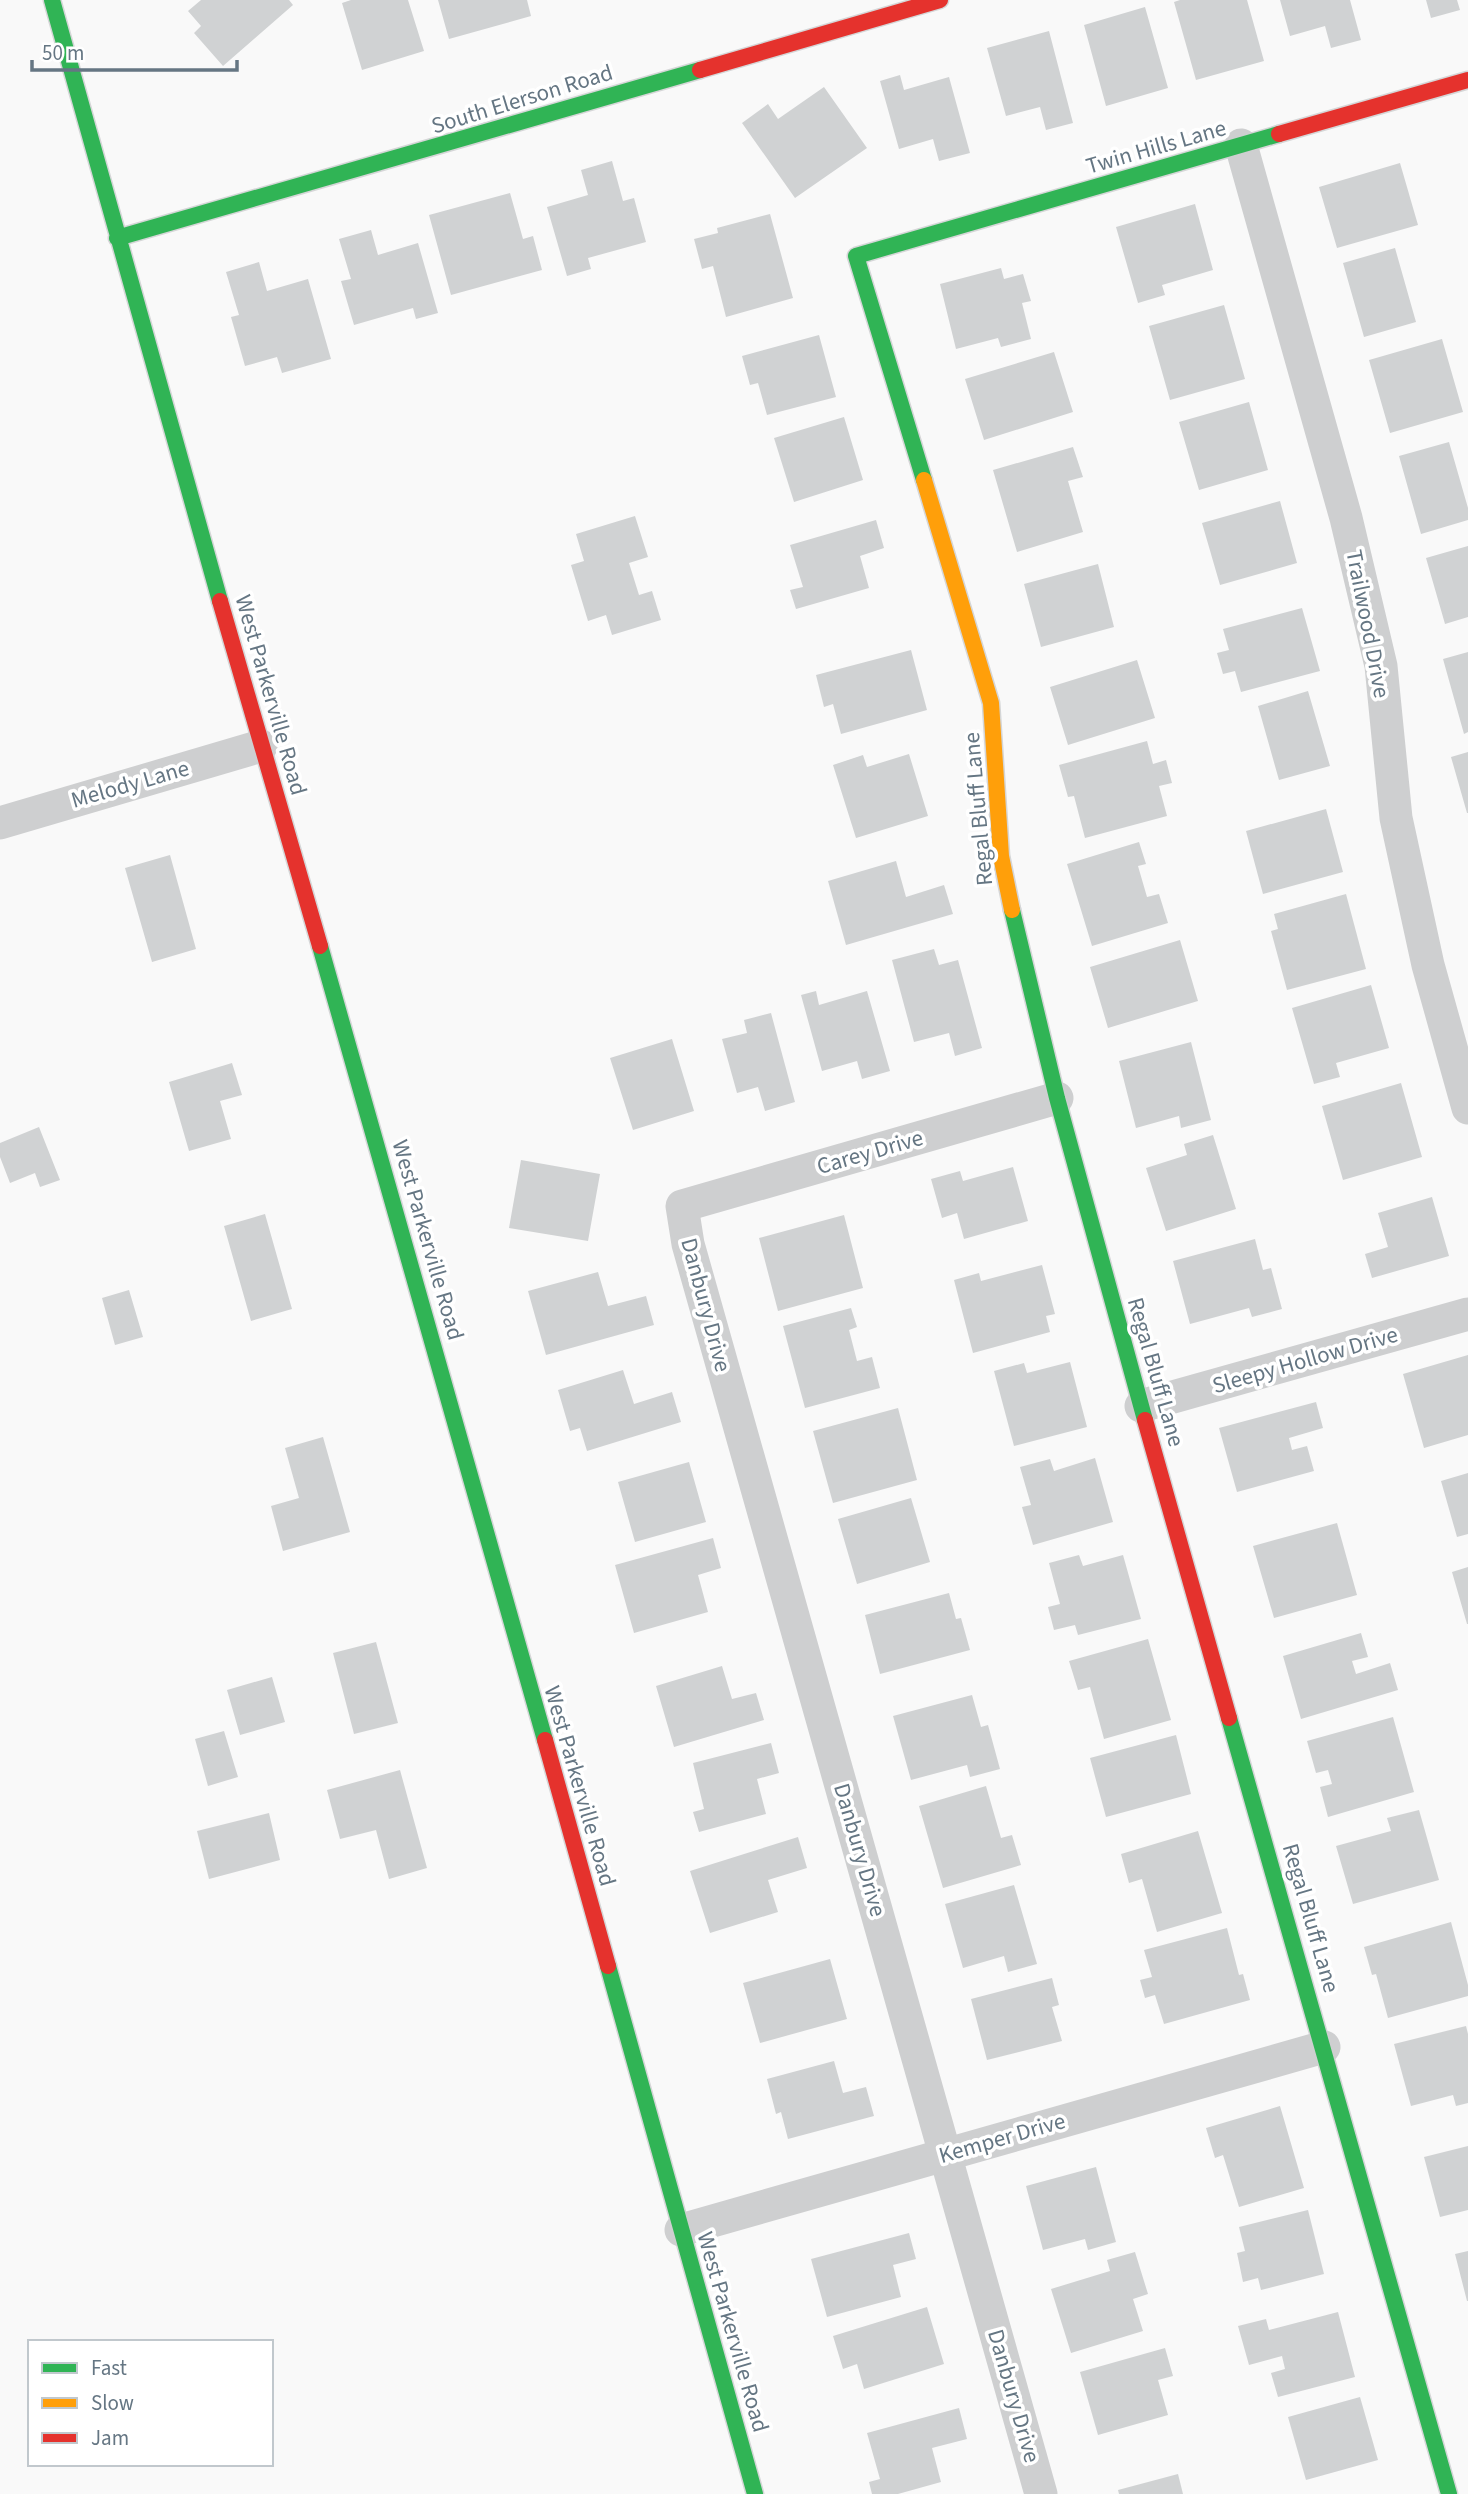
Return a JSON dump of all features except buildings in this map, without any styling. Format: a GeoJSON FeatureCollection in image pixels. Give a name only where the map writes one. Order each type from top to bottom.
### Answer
{"type":"FeatureCollection","features":[{"type":"Feature","properties":{"kind":"street","name":"West Parkerville Road"},"geometry":{"type":"LineString","coordinates":[[52,0],[261,746],[458,1428],[755,2494]]}},
{"type":"Feature","properties":{"kind":"street","name":"South Elerson Road"},"geometry":{"type":"LineString","coordinates":[[117,238],[433,149],[940,0]]}},
{"type":"Feature","properties":{"kind":"street","name":"Twin Hills Lane"},"geometry":{"type":"LineString","coordinates":[[856,257],[1468,80]]}},
{"type":"Feature","properties":{"kind":"street","name":"Trailwood Drive"},"geometry":{"type":"LineString","coordinates":[[1241,145],[1343,505],[1381,666],[1396,818],[1428,965],[1468,1108]]}},
{"type":"Feature","properties":{"kind":"street","name":"Regal Bluff Lane"},"geometry":{"type":"LineString","coordinates":[[856,257],[991,703],[1001,856],[1023,962],[1057,1098],[1449,2494]]}},
{"type":"Feature","properties":{"kind":"street","name":"Melody Lane"},"geometry":{"type":"LineString","coordinates":[[0,823],[261,746]]}},
{"type":"Feature","properties":{"kind":"street","name":"Carey Drive"},"geometry":{"type":"LineString","coordinates":[[682,1206],[1057,1098]]}},
{"type":"Feature","properties":{"kind":"street","name":"Danbury Drive"},"geometry":{"type":"LineString","coordinates":[[682,1206],[688,1244],[1041,2494]]}},
{"type":"Feature","properties":{"kind":"street","name":"Sleepy Hollow Drive"},"geometry":{"type":"LineString","coordinates":[[1142,1406],[1468,1314]]}},
{"type":"Feature","properties":{"kind":"street","name":"Kemper Drive"},"geometry":{"type":"LineString","coordinates":[[681,2230],[1324,2047]]}},
{"type":"Feature","properties":{"kind":"traffic: fast"},"geometry":{"type":"LineString","coordinates":[[52,0],[220,601]]}},
{"type":"Feature","properties":{"kind":"traffic: fast"},"geometry":{"type":"LineString","coordinates":[[117,238],[700,70]]}},
{"type":"Feature","properties":{"kind":"traffic: fast"},"geometry":{"type":"LineString","coordinates":[[924,480],[856,256],[1279,134]]}},
{"type":"Feature","properties":{"kind":"traffic: fast"},"geometry":{"type":"LineString","coordinates":[[1012,910],[1057,1098],[1145,1420]]}},
{"type":"Feature","properties":{"kind":"traffic: fast"},"geometry":{"type":"LineString","coordinates":[[320,946],[545,1740]]}},
{"type":"Feature","properties":{"kind":"traffic: fast"},"geometry":{"type":"LineString","coordinates":[[1229,1718],[1449,2494]]}},
{"type":"Feature","properties":{"kind":"traffic: fast"},"geometry":{"type":"LineString","coordinates":[[608,1966],[755,2494]]}},
{"type":"Feature","properties":{"kind":"traffic: slow"},"geometry":{"type":"LineString","coordinates":[[924,480],[991,703],[1001,856],[1012,910]]}},
{"type":"Feature","properties":{"kind":"traffic: jam"},"geometry":{"type":"LineString","coordinates":[[700,70],[940,0]]}},
{"type":"Feature","properties":{"kind":"traffic: jam"},"geometry":{"type":"LineString","coordinates":[[1279,134],[1468,80]]}},
{"type":"Feature","properties":{"kind":"traffic: jam"},"geometry":{"type":"LineString","coordinates":[[220,601],[320,946]]}},
{"type":"Feature","properties":{"kind":"traffic: jam"},"geometry":{"type":"LineString","coordinates":[[1145,1420],[1229,1718]]}},
{"type":"Feature","properties":{"kind":"traffic: jam"},"geometry":{"type":"LineString","coordinates":[[545,1740],[608,1966]]}}]}
